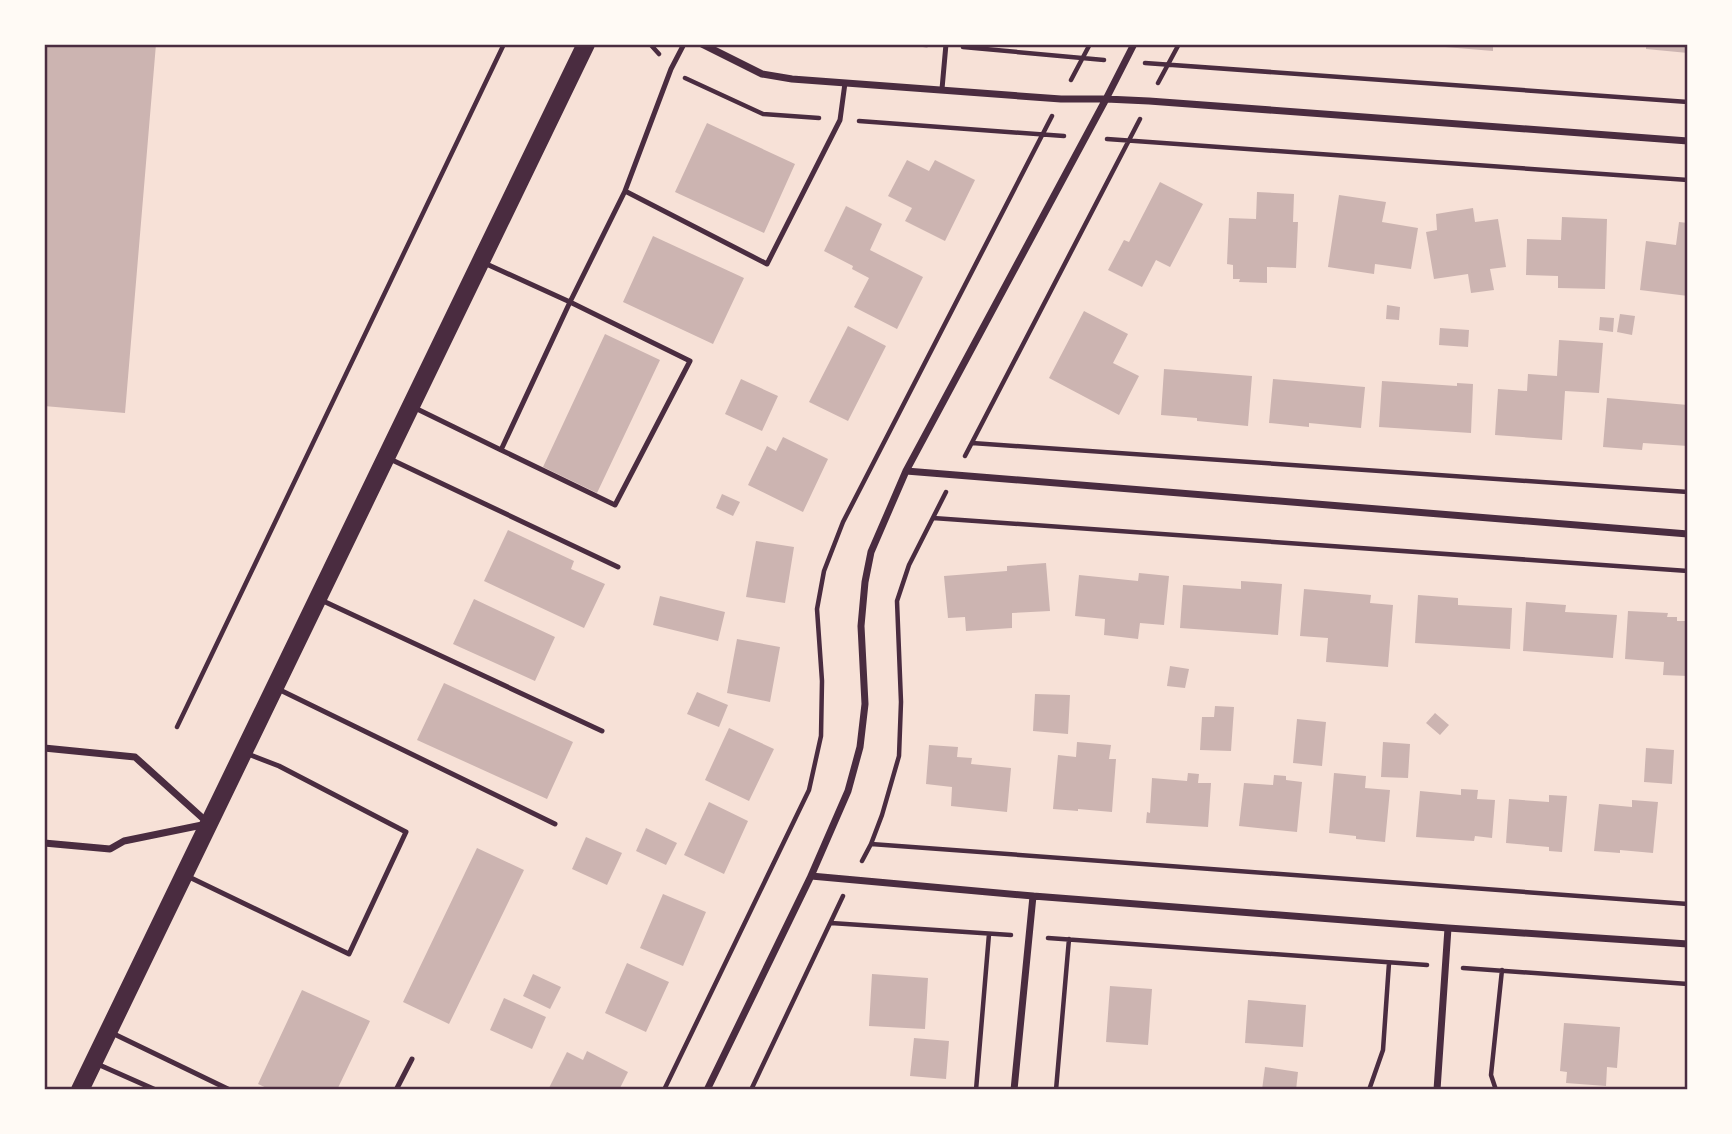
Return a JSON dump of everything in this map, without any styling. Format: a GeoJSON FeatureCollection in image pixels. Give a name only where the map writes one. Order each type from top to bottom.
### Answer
{"type":"FeatureCollection","features":[{"type":"Feature","properties":{"kind":"main road"},"geometry":{"type":"LineString","coordinates":[[80,1090],[586,44]]}},
{"type":"Feature","properties":{"kind":"street"},"geometry":{"type":"LineString","coordinates":[[702,44],[762,74],[845,83],[1688,141]]}},
{"type":"Feature","properties":{"kind":"street"},"geometry":{"type":"LineString","coordinates":[[707,1090],[811,876],[848,791],[860,747],[865,704],[861,626],[871,552],[906,471],[1086,137],[1133,44]]}},
{"type":"Feature","properties":{"kind":"street"},"geometry":{"type":"LineString","coordinates":[[906,471],[1688,534]]}},
{"type":"Feature","properties":{"kind":"street"},"geometry":{"type":"LineString","coordinates":[[44,748],[135,757],[209,823]]}},
{"type":"Feature","properties":{"kind":"street"},"geometry":{"type":"LineString","coordinates":[[44,842],[110,849],[124,841],[209,823]]}},
{"type":"Feature","properties":{"kind":"street"},"geometry":{"type":"LineString","coordinates":[[811,876],[1033,896],[1688,944]]}},
{"type":"Feature","properties":{"kind":"street"},"geometry":{"type":"LineString","coordinates":[[1014,1090],[1033,896]]}},
{"type":"Feature","properties":{"kind":"street"},"geometry":{"type":"LineString","coordinates":[[1437,1090],[1448,928]]}},
{"type":"Feature","properties":{"kind":"lane"},"geometry":{"type":"LineString","coordinates":[[501,450],[625,191],[671,69],[684,44]]}},
{"type":"Feature","properties":{"kind":"lane"},"geometry":{"type":"LineString","coordinates":[[942,89],[946,45]]}},
{"type":"Feature","properties":{"kind":"lane"},"geometry":{"type":"LineString","coordinates":[[625,191],[767,264],[840,120],[845,83]]}},
{"type":"Feature","properties":{"kind":"lane"},"geometry":{"type":"LineString","coordinates":[[410,406],[615,505],[690,361],[480,261]]}},
{"type":"Feature","properties":{"kind":"lane"},"geometry":{"type":"LineString","coordinates":[[386,457],[618,567]]}},
{"type":"Feature","properties":{"kind":"lane"},"geometry":{"type":"LineString","coordinates":[[318,598],[602,731]]}},
{"type":"Feature","properties":{"kind":"lane"},"geometry":{"type":"LineString","coordinates":[[275,687],[555,824]]}},
{"type":"Feature","properties":{"kind":"lane"},"geometry":{"type":"LineString","coordinates":[[184,875],[349,954],[406,832],[279,766],[244,752]]}},
{"type":"Feature","properties":{"kind":"lane"},"geometry":{"type":"LineString","coordinates":[[109,1031],[230,1090]]}},
{"type":"Feature","properties":{"kind":"lane"},"geometry":{"type":"LineString","coordinates":[[396,1090],[412,1059]]}},
{"type":"Feature","properties":{"kind":"lane"},"geometry":{"type":"LineString","coordinates":[[94,1062],[156,1090]]}},
{"type":"Feature","properties":{"kind":"path"},"geometry":{"type":"LineString","coordinates":[[177,727],[504,44]]}},
{"type":"Feature","properties":{"kind":"path"},"geometry":{"type":"LineString","coordinates":[[650,44],[671,69],[687,79],[763,114],[1041,136],[1688,180]]}},
{"type":"Feature","properties":{"kind":"path"},"geometry":{"type":"LineString","coordinates":[[911,44],[1688,103]]}},
{"type":"Feature","properties":{"kind":"path"},"geometry":{"type":"LineString","coordinates":[[751,1090],[851,879],[871,844],[882,815],[899,756],[901,702],[897,601],[909,565],[1179,44]]}},
{"type":"Feature","properties":{"kind":"path"},"geometry":{"type":"LineString","coordinates":[[972,443],[1688,492]]}},
{"type":"Feature","properties":{"kind":"path"},"geometry":{"type":"LineString","coordinates":[[933,518],[1688,571]]}},
{"type":"Feature","properties":{"kind":"path"},"geometry":{"type":"LineString","coordinates":[[871,844],[1688,904]]}},
{"type":"Feature","properties":{"kind":"path"},"geometry":{"type":"LineString","coordinates":[[831,923],[1688,984]]}},
{"type":"Feature","properties":{"kind":"path"},"geometry":{"type":"LineString","coordinates":[[976,1090],[989,933]]}},
{"type":"Feature","properties":{"kind":"path"},"geometry":{"type":"LineString","coordinates":[[1056,1090],[1069,939]]}},
{"type":"Feature","properties":{"kind":"path"},"geometry":{"type":"LineString","coordinates":[[1369,1090],[1383,1050],[1389,962]]}},
{"type":"Feature","properties":{"kind":"path"},"geometry":{"type":"LineString","coordinates":[[1496,1090],[1491,1075],[1502,970]]}},
{"type":"Feature","properties":{"kind":"building"},"geometry":{"type":"Polygon","coordinates":[[[44,44],[156,44],[125,413],[44,406],[44,44]]]}},
{"type":"Feature","properties":{"kind":"building"},"geometry":{"type":"Polygon","coordinates":[[[1446,44],[1493,44],[1493,51],[1445,47],[1446,44]]]}},
{"type":"Feature","properties":{"kind":"building"},"geometry":{"type":"Polygon","coordinates":[[[1646,44],[1688,44],[1688,53],[1646,49],[1646,44]]]}},
{"type":"Feature","properties":{"kind":"building"},"geometry":{"type":"Polygon","coordinates":[[[707,123],[795,164],[764,233],[675,192],[707,123]]]}},
{"type":"Feature","properties":{"kind":"building"},"geometry":{"type":"Polygon","coordinates":[[[907,160],[929,171],[935,160],[975,180],[945,241],[905,221],[912,208],[888,196],[907,160]]]}},
{"type":"Feature","properties":{"kind":"building"},"geometry":{"type":"Polygon","coordinates":[[[1160,182],[1203,204],[1170,267],[1156,260],[1142,287],[1108,270],[1124,240],[1129,242],[1160,182]]]}},
{"type":"Feature","properties":{"kind":"building"},"geometry":{"type":"Polygon","coordinates":[[[1257,192],[1294,194],[1293,222],[1298,222],[1296,268],[1267,267],[1267,283],[1239,282],[1240,279],[1233,279],[1233,265],[1227,264],[1229,218],[1256,219],[1257,192]]]}},
{"type":"Feature","properties":{"kind":"building"},"geometry":{"type":"Polygon","coordinates":[[[1339,195],[1386,202],[1382,222],[1418,228],[1411,269],[1375,264],[1374,274],[1328,267],[1339,195]]]}},
{"type":"Feature","properties":{"kind":"building"},"geometry":{"type":"Polygon","coordinates":[[[846,206],[882,224],[870,250],[923,277],[897,329],[854,307],[869,278],[824,251],[846,206]]]}},
{"type":"Feature","properties":{"kind":"building"},"geometry":{"type":"Polygon","coordinates":[[[1473,208],[1475,222],[1498,219],[1506,267],[1490,269],[1494,290],[1471,293],[1468,274],[1434,279],[1426,232],[1437,230],[1436,214],[1473,208]]]}},
{"type":"Feature","properties":{"kind":"building"},"geometry":{"type":"Polygon","coordinates":[[[1562,217],[1607,219],[1605,289],[1558,288],[1558,276],[1526,275],[1527,239],[1561,240],[1562,217]]]}},
{"type":"Feature","properties":{"kind":"building"},"geometry":{"type":"Polygon","coordinates":[[[1679,222],[1688,223],[1688,296],[1640,290],[1646,241],[1676,245],[1679,222]]]}},
{"type":"Feature","properties":{"kind":"building"},"geometry":{"type":"Polygon","coordinates":[[[653,236],[744,278],[713,344],[623,302],[653,236]]]}},
{"type":"Feature","properties":{"kind":"building"},"geometry":{"type":"Polygon","coordinates":[[[1387,305],[1400,307],[1399,320],[1386,319],[1387,305]]]}},
{"type":"Feature","properties":{"kind":"building"},"geometry":{"type":"Polygon","coordinates":[[[1084,311],[1128,334],[1113,363],[1139,376],[1119,415],[1049,378],[1084,311]]]}},
{"type":"Feature","properties":{"kind":"building"},"geometry":{"type":"Polygon","coordinates":[[[1620,314],[1635,316],[1632,335],[1617,332],[1620,314]]]}},
{"type":"Feature","properties":{"kind":"building"},"geometry":{"type":"Polygon","coordinates":[[[1600,317],[1614,318],[1613,332],[1599,330],[1600,317]]]}},
{"type":"Feature","properties":{"kind":"building"},"geometry":{"type":"Polygon","coordinates":[[[848,326],[886,346],[848,421],[809,402],[848,326]]]}},
{"type":"Feature","properties":{"kind":"building"},"geometry":{"type":"Polygon","coordinates":[[[1440,328],[1469,330],[1468,347],[1439,345],[1440,328]]]}},
{"type":"Feature","properties":{"kind":"building"},"geometry":{"type":"Polygon","coordinates":[[[605,334],[660,360],[597,493],[543,467],[605,334]]]}},
{"type":"Feature","properties":{"kind":"building"},"geometry":{"type":"Polygon","coordinates":[[[1559,340],[1603,343],[1599,393],[1565,391],[1562,440],[1495,435],[1498,389],[1527,391],[1528,374],[1557,376],[1559,340]]]}},
{"type":"Feature","properties":{"kind":"building"},"geometry":{"type":"Polygon","coordinates":[[[1164,369],[1252,376],[1248,426],[1161,415],[1164,369]]]}},
{"type":"Feature","properties":{"kind":"building"},"geometry":{"type":"Polygon","coordinates":[[[741,379],[778,396],[762,431],[725,414],[741,379]]]}},
{"type":"Feature","properties":{"kind":"building"},"geometry":{"type":"Polygon","coordinates":[[[1273,379],[1365,387],[1361,428],[1309,423],[1309,427],[1269,423],[1273,379]]]}},
{"type":"Feature","properties":{"kind":"building"},"geometry":{"type":"Polygon","coordinates":[[[1382,381],[1457,386],[1457,383],[1473,384],[1471,433],[1379,427],[1382,381]]]}},
{"type":"Feature","properties":{"kind":"building"},"geometry":{"type":"Polygon","coordinates":[[[1607,398],[1688,405],[1688,446],[1643,443],[1642,450],[1603,447],[1607,398]]]}},
{"type":"Feature","properties":{"kind":"building"},"geometry":{"type":"Polygon","coordinates":[[[783,437],[828,459],[803,512],[748,485],[767,446],[776,451],[783,437]]]}},
{"type":"Feature","properties":{"kind":"building"},"geometry":{"type":"Polygon","coordinates":[[[722,494],[740,502],[733,516],[716,508],[722,494]]]}},
{"type":"Feature","properties":{"kind":"building"},"geometry":{"type":"Polygon","coordinates":[[[508,530],[574,561],[571,569],[605,584],[584,628],[484,581],[508,530]]]}},
{"type":"Feature","properties":{"kind":"building"},"geometry":{"type":"Polygon","coordinates":[[[756,541],[794,547],[785,603],[746,597],[756,541]]]}},
{"type":"Feature","properties":{"kind":"building"},"geometry":{"type":"Polygon","coordinates":[[[1046,563],[1050,611],[1012,613],[1012,628],[966,631],[965,617],[948,618],[944,576],[1007,571],[1007,566],[1046,563]]]}},
{"type":"Feature","properties":{"kind":"building"},"geometry":{"type":"Polygon","coordinates":[[[1139,573],[1169,576],[1164,625],[1140,623],[1138,639],[1104,635],[1105,619],[1075,616],[1079,575],[1138,581],[1139,573]]]}},
{"type":"Feature","properties":{"kind":"building"},"geometry":{"type":"Polygon","coordinates":[[[1241,581],[1282,584],[1278,635],[1180,628],[1183,585],[1241,589],[1241,581]]]}},
{"type":"Feature","properties":{"kind":"building"},"geometry":{"type":"Polygon","coordinates":[[[1304,589],[1371,595],[1370,603],[1393,605],[1388,667],[1326,662],[1328,638],[1300,636],[1304,589]]]}},
{"type":"Feature","properties":{"kind":"building"},"geometry":{"type":"Polygon","coordinates":[[[1418,595],[1458,598],[1458,605],[1512,608],[1510,649],[1415,643],[1418,595]]]}},
{"type":"Feature","properties":{"kind":"building"},"geometry":{"type":"Polygon","coordinates":[[[660,596],[725,612],[718,641],[653,625],[660,596]]]}},
{"type":"Feature","properties":{"kind":"building"},"geometry":{"type":"Polygon","coordinates":[[[474,599],[555,637],[535,681],[453,644],[474,599]]]}},
{"type":"Feature","properties":{"kind":"building"},"geometry":{"type":"Polygon","coordinates":[[[1526,602],[1566,605],[1565,612],[1617,615],[1613,658],[1523,651],[1526,602]]]}},
{"type":"Feature","properties":{"kind":"building"},"geometry":{"type":"Polygon","coordinates":[[[1628,611],[1668,613],[1667,617],[1677,617],[1677,621],[1688,621],[1688,676],[1663,675],[1664,662],[1625,659],[1628,611]]]}},
{"type":"Feature","properties":{"kind":"building"},"geometry":{"type":"Polygon","coordinates":[[[737,639],[780,647],[770,702],[727,693],[737,639]]]}},
{"type":"Feature","properties":{"kind":"building"},"geometry":{"type":"Polygon","coordinates":[[[1170,666],[1189,669],[1185,688],[1167,686],[1170,666]]]}},
{"type":"Feature","properties":{"kind":"building"},"geometry":{"type":"Polygon","coordinates":[[[444,683],[573,742],[547,799],[417,740],[444,683]]]}},
{"type":"Feature","properties":{"kind":"building"},"geometry":{"type":"Polygon","coordinates":[[[697,692],[728,705],[719,727],[687,714],[697,692]]]}},
{"type":"Feature","properties":{"kind":"building"},"geometry":{"type":"Polygon","coordinates":[[[1035,694],[1070,695],[1068,734],[1033,731],[1035,694]]]}},
{"type":"Feature","properties":{"kind":"building"},"geometry":{"type":"Polygon","coordinates":[[[1215,706],[1234,707],[1231,751],[1200,750],[1202,717],[1214,717],[1215,706]]]}},
{"type":"Feature","properties":{"kind":"building"},"geometry":{"type":"Polygon","coordinates":[[[1435,713],[1449,725],[1440,735],[1426,723],[1435,713]]]}},
{"type":"Feature","properties":{"kind":"building"},"geometry":{"type":"Polygon","coordinates":[[[1297,719],[1326,722],[1322,766],[1293,763],[1297,719]]]}},
{"type":"Feature","properties":{"kind":"building"},"geometry":{"type":"Polygon","coordinates":[[[729,728],[774,749],[749,801],[705,780],[729,728]]]}},
{"type":"Feature","properties":{"kind":"building"},"geometry":{"type":"Polygon","coordinates":[[[1077,742],[1111,745],[1109,759],[1116,759],[1112,812],[1053,809],[1058,755],[1076,757],[1077,742]]]}},
{"type":"Feature","properties":{"kind":"building"},"geometry":{"type":"Polygon","coordinates":[[[1383,742],[1410,744],[1408,778],[1381,777],[1383,742]]]}},
{"type":"Feature","properties":{"kind":"building"},"geometry":{"type":"Polygon","coordinates":[[[929,745],[958,747],[957,757],[972,758],[971,764],[1011,768],[1007,812],[951,806],[952,787],[926,784],[929,745]]]}},
{"type":"Feature","properties":{"kind":"building"},"geometry":{"type":"Polygon","coordinates":[[[1646,748],[1674,750],[1672,784],[1644,782],[1646,748]]]}},
{"type":"Feature","properties":{"kind":"building"},"geometry":{"type":"Polygon","coordinates":[[[1188,773],[1199,774],[1198,783],[1211,783],[1208,827],[1146,823],[1147,812],[1150,813],[1152,778],[1187,781],[1188,773]]]}},
{"type":"Feature","properties":{"kind":"building"},"geometry":{"type":"Polygon","coordinates":[[[1334,773],[1366,776],[1365,788],[1390,790],[1385,842],[1329,833],[1334,773]]]}},
{"type":"Feature","properties":{"kind":"building"},"geometry":{"type":"Polygon","coordinates":[[[1274,775],[1302,782],[1297,832],[1239,826],[1244,783],[1273,785],[1274,775]]]}},
{"type":"Feature","properties":{"kind":"building"},"geometry":{"type":"Polygon","coordinates":[[[1461,789],[1478,790],[1477,799],[1495,800],[1492,838],[1475,836],[1474,841],[1416,837],[1420,791],[1461,795],[1461,789]]]}},
{"type":"Feature","properties":{"kind":"building"},"geometry":{"type":"Polygon","coordinates":[[[1549,795],[1567,796],[1562,852],[1549,851],[1549,847],[1506,843],[1509,799],[1549,802],[1549,795]]]}},
{"type":"Feature","properties":{"kind":"building"},"geometry":{"type":"Polygon","coordinates":[[[1632,800],[1658,802],[1653,853],[1594,851],[1599,804],[1632,807],[1632,800]]]}},
{"type":"Feature","properties":{"kind":"building"},"geometry":{"type":"Polygon","coordinates":[[[709,802],[748,821],[724,874],[684,855],[709,802]]]}},
{"type":"Feature","properties":{"kind":"building"},"geometry":{"type":"Polygon","coordinates":[[[646,828],[677,843],[666,865],[636,851],[646,828]]]}},
{"type":"Feature","properties":{"kind":"building"},"geometry":{"type":"Polygon","coordinates":[[[586,837],[622,853],[607,885],[572,869],[586,837]]]}},
{"type":"Feature","properties":{"kind":"building"},"geometry":{"type":"Polygon","coordinates":[[[477,848],[524,870],[449,1024],[403,1002],[477,848]]]}},
{"type":"Feature","properties":{"kind":"building"},"geometry":{"type":"Polygon","coordinates":[[[663,894],[706,912],[683,966],[640,948],[663,894]]]}},
{"type":"Feature","properties":{"kind":"building"},"geometry":{"type":"Polygon","coordinates":[[[627,963],[669,982],[646,1032],[605,1013],[627,963]]]}},
{"type":"Feature","properties":{"kind":"building"},"geometry":{"type":"Polygon","coordinates":[[[533,974],[561,987],[550,1009],[523,996],[533,974]]]}},
{"type":"Feature","properties":{"kind":"building"},"geometry":{"type":"Polygon","coordinates":[[[872,974],[928,978],[925,1029],[869,1026],[872,974]]]}},
{"type":"Feature","properties":{"kind":"building"},"geometry":{"type":"Polygon","coordinates":[[[1110,986],[1152,989],[1148,1045],[1106,1042],[1110,986]]]}},
{"type":"Feature","properties":{"kind":"building"},"geometry":{"type":"Polygon","coordinates":[[[302,990],[370,1021],[337,1090],[271,1090],[258,1084],[302,990]]]}},
{"type":"Feature","properties":{"kind":"building"},"geometry":{"type":"Polygon","coordinates":[[[504,998],[546,1017],[532,1049],[490,1030],[504,998]]]}},
{"type":"Feature","properties":{"kind":"building"},"geometry":{"type":"Polygon","coordinates":[[[1248,1000],[1306,1005],[1303,1047],[1245,1043],[1248,1000]]]}},
{"type":"Feature","properties":{"kind":"building"},"geometry":{"type":"Polygon","coordinates":[[[1564,1023],[1620,1027],[1617,1068],[1607,1067],[1606,1086],[1566,1083],[1567,1072],[1560,1071],[1564,1023]]]}},
{"type":"Feature","properties":{"kind":"building"},"geometry":{"type":"Polygon","coordinates":[[[914,1038],[949,1041],[946,1079],[910,1076],[914,1038]]]}},
{"type":"Feature","properties":{"kind":"building"},"geometry":{"type":"Polygon","coordinates":[[[587,1051],[628,1072],[619,1090],[548,1090],[567,1052],[583,1060],[587,1051]]]}},
{"type":"Feature","properties":{"kind":"building"},"geometry":{"type":"Polygon","coordinates":[[[1265,1067],[1298,1072],[1296,1090],[1262,1090],[1265,1067]]]}}]}
